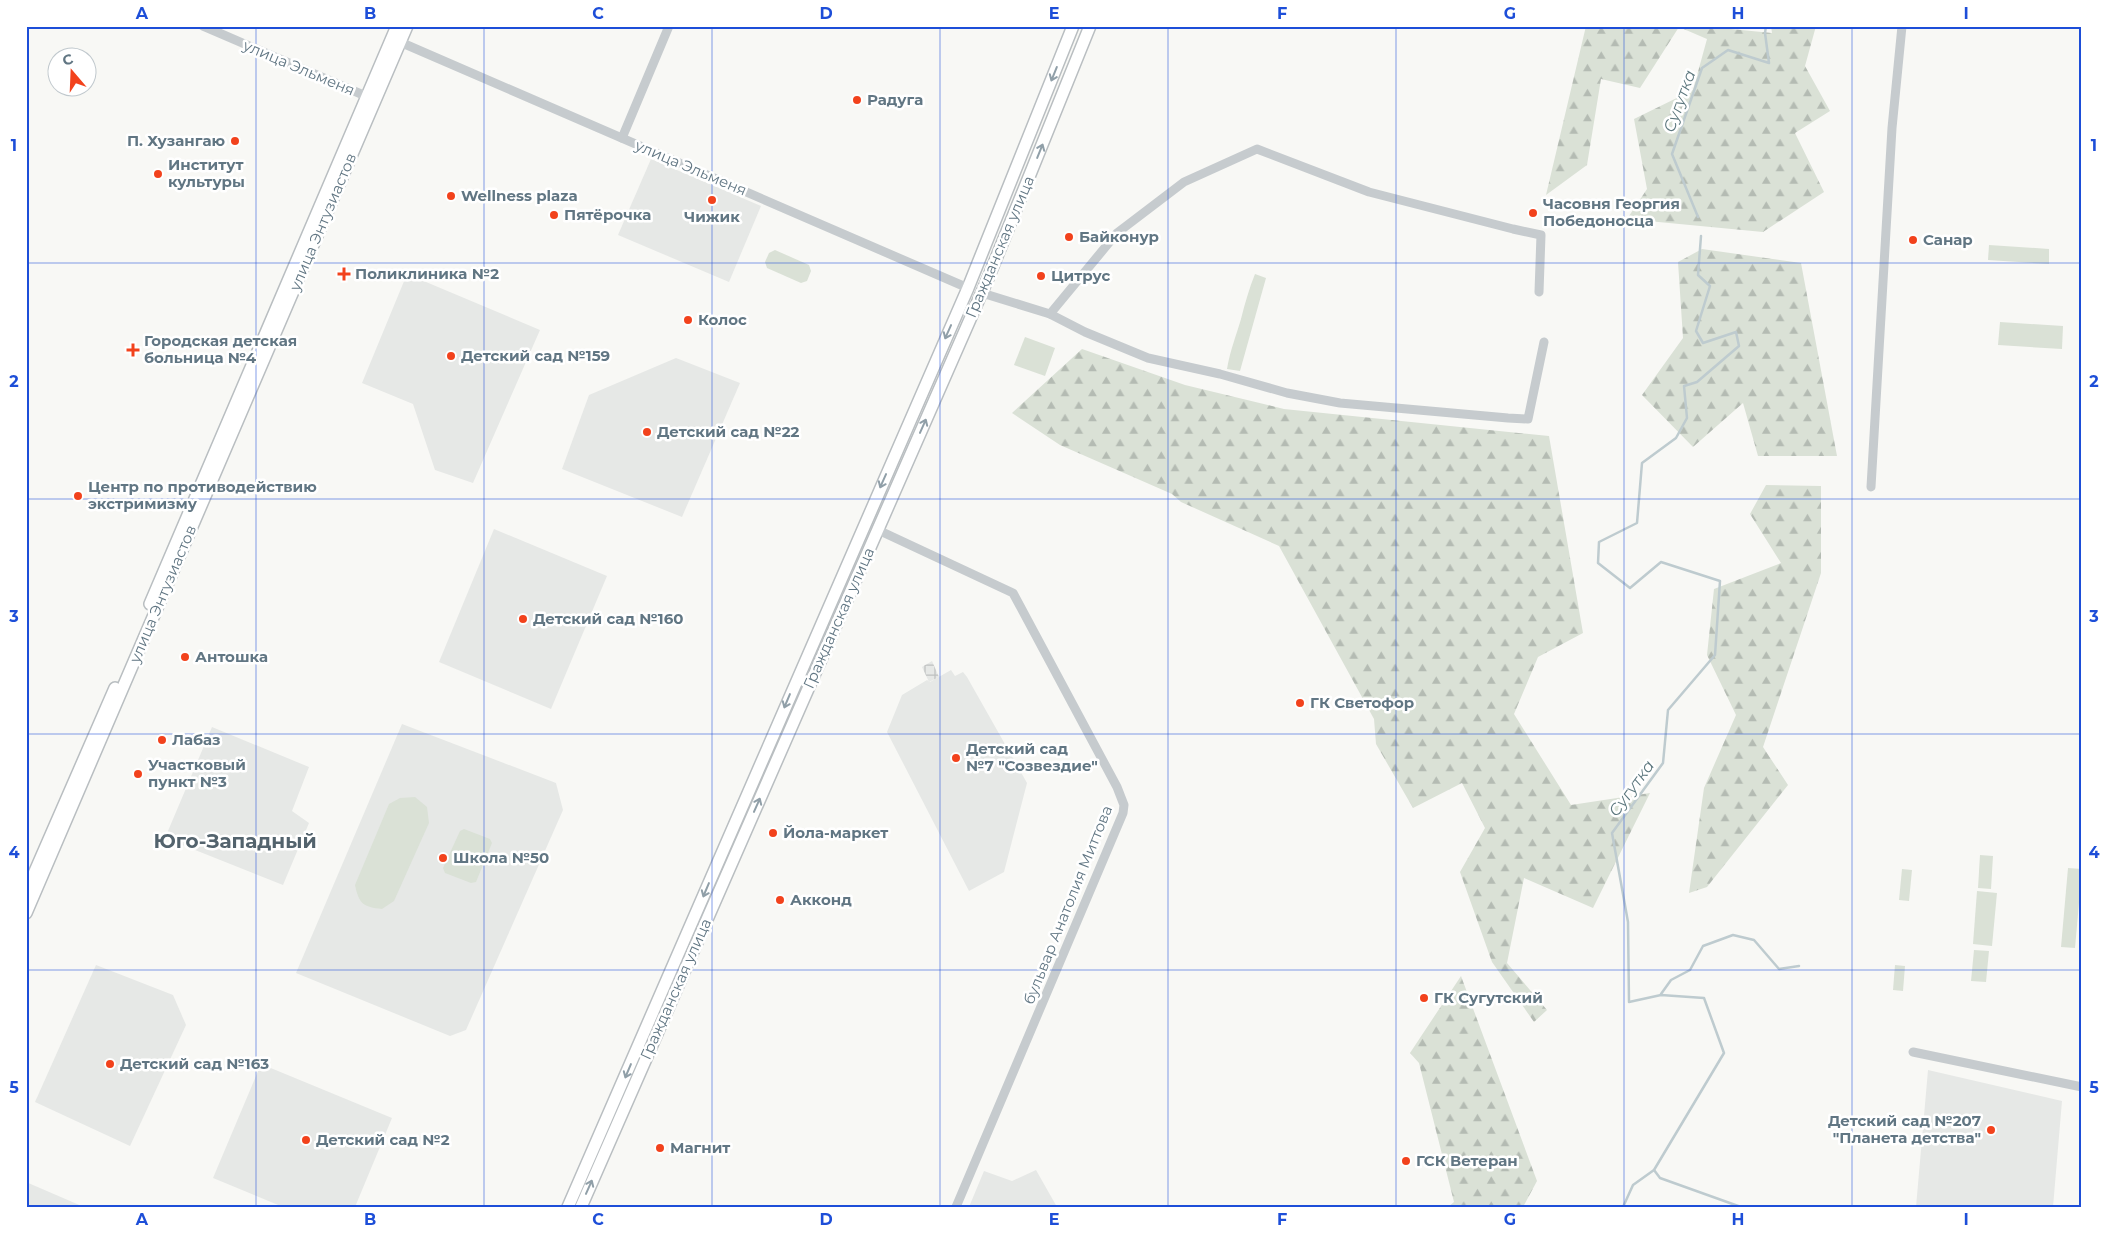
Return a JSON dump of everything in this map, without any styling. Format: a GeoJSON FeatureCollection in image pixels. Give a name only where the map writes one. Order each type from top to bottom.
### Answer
{"type":"FeatureCollection","features":[{"type":"Feature","properties":{"kind":"main road","name":"улица Энтузиастов"},"geometry":{"type":"LineString","coordinates":[[324,208],[398,26]]}},
{"type":"Feature","properties":{"kind":"main road","name":"улица Энтузиастов"},"geometry":{"type":"LineString","coordinates":[[26,892],[127,669],[324,208],[407,26]]}},
{"type":"Feature","properties":{"kind":"main road","name":"Гражданская улица"},"geometry":{"type":"LineString","coordinates":[[568,1207],[813,640],[968,288],[1073,26]]}},
{"type":"Feature","properties":{"kind":"main road","name":"Гражданская улица"},"geometry":{"type":"LineString","coordinates":[[581,1207],[982,293],[1090,26]]}},
{"type":"Feature","properties":{"kind":"main road","name":"улица Эльменя"},"geometry":{"type":"LineString","coordinates":[[968,288],[982,293]]}},
{"type":"Feature","properties":{"kind":"main road"},"geometry":{"type":"LineString","coordinates":[[726,845],[737,850]]}},
{"type":"Feature","properties":{"kind":"main road","name":"улица Энтузиастов"},"geometry":{"type":"LineString","coordinates":[[26,913],[34,876]]}},
{"type":"Feature","properties":{"kind":"street","name":"улица Эльменя"},"geometry":{"type":"LineString","coordinates":[[204,26],[368,97]]}},
{"type":"Feature","properties":{"kind":"street"},"geometry":{"type":"LineString","coordinates":[[622,138],[669,26]]}},
{"type":"Feature","properties":{"kind":"street"},"geometry":{"type":"LineString","coordinates":[[1870,487],[1892,128],[1902,26]]}},
{"type":"Feature","properties":{"kind":"street","name":"улица Эльменя"},"geometry":{"type":"LineString","coordinates":[[400,42],[968,288]]}},
{"type":"Feature","properties":{"kind":"street"},"geometry":{"type":"LineString","coordinates":[[1050,314],[1117,233],[1184,182],[1258,149],[1369,192],[1541,235],[1539,292]]}},
{"type":"Feature","properties":{"kind":"street"},"geometry":{"type":"LineString","coordinates":[[982,293],[1050,314],[1085,332],[1148,358],[1220,374],[1317,400],[1521,419],[1528,419],[1544,342]]}},
{"type":"Feature","properties":{"kind":"street","name":"бульвар Анатолия Миттова"},"geometry":{"type":"LineString","coordinates":[[878,530],[1013,593],[1117,787],[1124,805],[1123,813],[956,1207]]}},
{"type":"Feature","properties":{"kind":"street"},"geometry":{"type":"LineString","coordinates":[[1913,1052],[2082,1087]]}},
{"type":"Feature","properties":{"kind":"shaded area"},"geometry":{"type":"Polygon","coordinates":[[[651,159],[761,206],[729,282],[618,235],[651,159]]]}},
{"type":"Feature","properties":{"kind":"shaded area","name":"Детский сад №159"},"geometry":{"type":"Polygon","coordinates":[[[407,274],[540,330],[473,483],[435,470],[413,404],[362,383],[407,274]]]}},
{"type":"Feature","properties":{"kind":"shaded area","name":"Детский сад №22"},"geometry":{"type":"Polygon","coordinates":[[[676,358],[740,383],[682,517],[562,469],[589,395],[676,358]]]}},
{"type":"Feature","properties":{"kind":"shaded area","name":"Детский сад №160"},"geometry":{"type":"Polygon","coordinates":[[[494,529],[607,576],[551,709],[439,662],[494,529]]]}},
{"type":"Feature","properties":{"kind":"shaded area"},"geometry":{"type":"Polygon","coordinates":[[[932,661],[939,677],[929,682],[922,667],[932,661]]]}},
{"type":"Feature","properties":{"kind":"shaded area","name":"Детский сад №7 \"Созвездие\""},"geometry":{"type":"Polygon","coordinates":[[[951,670],[955,676],[963,672],[967,677],[1027,783],[1004,872],[969,891],[887,732],[902,695],[927,680],[930,682],[951,670]]]}},
{"type":"Feature","properties":{"kind":"shaded area","name":"Школа №50"},"geometry":{"type":"Polygon","coordinates":[[[402,724],[556,783],[563,810],[466,1030],[450,1036],[296,973],[402,724]]]}},
{"type":"Feature","properties":{"kind":"shaded area"},"geometry":{"type":"Polygon","coordinates":[[[212,727],[309,767],[292,811],[309,823],[283,885],[165,838],[212,727]]]}},
{"type":"Feature","properties":{"kind":"shaded area","name":"Детский сад №163"},"geometry":{"type":"Polygon","coordinates":[[[96,965],[173,995],[186,1025],[130,1146],[35,1102],[96,965]]]}},
{"type":"Feature","properties":{"kind":"shaded area","name":"Детский сад №2"},"geometry":{"type":"Polygon","coordinates":[[[261,1064],[392,1118],[355,1207],[283,1207],[213,1178],[261,1064]]]}},
{"type":"Feature","properties":{"kind":"shaded area","name":"Детский сад №207 \"Планета детства\""},"geometry":{"type":"Polygon","coordinates":[[[1928,1070],[2062,1101],[2053,1207],[1916,1207],[1928,1070]]]}},
{"type":"Feature","properties":{"kind":"shaded area"},"geometry":{"type":"Polygon","coordinates":[[[1036,1170],[1057,1207],[969,1207],[984,1171],[1012,1181],[1036,1170]]]}},
{"type":"Feature","properties":{"kind":"shaded area"},"geometry":{"type":"Polygon","coordinates":[[[26,1182],[84,1207],[26,1207],[26,1182]]]}},
{"type":"Feature","properties":{"kind":"green space"},"geometry":{"type":"Polygon","coordinates":[[[1586,26],[1732,26],[1731,29],[1772,33],[1771,26],[1816,26],[1805,66],[1830,111],[1795,133],[1824,192],[1763,232],[1627,219],[1647,189],[1634,119],[1693,90],[1707,39],[1679,27],[1640,88],[1601,79],[1587,165],[1546,195],[1586,26]]]}},
{"type":"Feature","properties":{"kind":"green space"},"geometry":{"type":"Polygon","coordinates":[[[1989,245],[2049,249],[2049,264],[1988,260],[1989,245]]]}},
{"type":"Feature","properties":{"kind":"green space"},"geometry":{"type":"Polygon","coordinates":[[[1702,249],[1801,263],[1837,456],[1758,456],[1743,403],[1693,447],[1642,395],[1683,338],[1678,262],[1702,249]]]}},
{"type":"Feature","properties":{"kind":"green space"},"geometry":{"type":"Polygon","coordinates":[[[775,250],[809,265],[811,271],[807,281],[801,283],[767,268],[765,262],[769,253],[775,250]]]}},
{"type":"Feature","properties":{"kind":"green space"},"geometry":{"type":"Polygon","coordinates":[[[1255,274],[1266,278],[1240,371],[1227,369],[1231,350],[1255,274]]]}},
{"type":"Feature","properties":{"kind":"green space"},"geometry":{"type":"Polygon","coordinates":[[[2000,322],[2063,326],[2062,349],[1998,345],[2000,322]]]}},
{"type":"Feature","properties":{"kind":"green space"},"geometry":{"type":"Polygon","coordinates":[[[1025,337],[1055,348],[1045,376],[1014,365],[1025,337]]]}},
{"type":"Feature","properties":{"kind":"green space"},"geometry":{"type":"Polygon","coordinates":[[[1082,349],[1185,385],[1284,409],[1549,436],[1583,633],[1538,657],[1514,714],[1571,805],[1650,793],[1593,908],[1524,878],[1507,963],[1547,1010],[1534,1022],[1492,962],[1460,872],[1485,828],[1462,783],[1413,808],[1376,744],[1374,719],[1279,546],[1181,502],[1172,494],[1060,445],[1012,413],[1082,349]]]}},
{"type":"Feature","properties":{"kind":"green space"},"geometry":{"type":"Polygon","coordinates":[[[1766,485],[1821,486],[1821,573],[1763,747],[1788,785],[1707,887],[1689,893],[1704,788],[1736,715],[1707,655],[1714,589],[1781,563],[1750,514],[1766,485]]]}},
{"type":"Feature","properties":{"kind":"green space"},"geometry":{"type":"Polygon","coordinates":[[[415,797],[427,807],[429,823],[394,901],[382,909],[366,906],[360,900],[355,885],[389,804],[400,798],[415,797]]]}},
{"type":"Feature","properties":{"kind":"green space"},"geometry":{"type":"Polygon","coordinates":[[[464,829],[490,839],[492,843],[476,882],[471,883],[445,873],[443,868],[460,831],[464,829]]]}},
{"type":"Feature","properties":{"kind":"green space"},"geometry":{"type":"Polygon","coordinates":[[[1980,855],[1993,856],[1991,889],[1978,888],[1980,855]]]}},
{"type":"Feature","properties":{"kind":"green space"},"geometry":{"type":"Polygon","coordinates":[[[2068,868],[2082,869],[2075,948],[2061,947],[2068,868]]]}},
{"type":"Feature","properties":{"kind":"green space"},"geometry":{"type":"Polygon","coordinates":[[[1902,869],[1912,870],[1909,901],[1899,900],[1902,869]]]}},
{"type":"Feature","properties":{"kind":"green space"},"geometry":{"type":"Polygon","coordinates":[[[1977,891],[1997,893],[1992,946],[1973,944],[1977,891]]]}},
{"type":"Feature","properties":{"kind":"green space"},"geometry":{"type":"Polygon","coordinates":[[[1974,950],[1989,951],[1986,982],[1971,981],[1974,950]]]}},
{"type":"Feature","properties":{"kind":"green space"},"geometry":{"type":"Polygon","coordinates":[[[1895,965],[1905,966],[1903,991],[1893,990],[1895,965]]]}},
{"type":"Feature","properties":{"kind":"green space"},"geometry":{"type":"Polygon","coordinates":[[[1461,976],[1537,1181],[1523,1207],[1448,1207],[1454,1202],[1419,1063],[1410,1053],[1461,976]]]}},
{"type":"Feature","properties":{"kind":"waterway","name":"Сугутка"},"geometry":{"type":"LineString","coordinates":[[1698,217],[1672,154],[1702,68],[1728,50],[1769,63],[1765,33],[1766,26]]}},
{"type":"Feature","properties":{"kind":"waterway","name":"Сугутка"},"geometry":{"type":"LineString","coordinates":[[1623,1207],[1633,1185],[1654,1170],[1724,1053],[1704,998],[1661,995],[1629,1002],[1628,922],[1612,833],[1663,763],[1668,710],[1715,655],[1720,581],[1661,562],[1630,588],[1598,563],[1599,542],[1637,523],[1642,463],[1676,438],[1687,418],[1684,386],[1697,382],[1739,346],[1736,332],[1703,343],[1696,331],[1710,286],[1698,275],[1701,236]]}},
{"type":"Feature","properties":{"kind":"waterway"},"geometry":{"type":"LineString","coordinates":[[1661,994],[1671,980],[1690,970],[1703,946],[1733,935],[1754,940],[1779,969],[1799,966]]}},
{"type":"Feature","properties":{"kind":"waterway"},"geometry":{"type":"LineString","coordinates":[[1654,1170],[1660,1178],[1741,1207]]}},
{"type":"Feature","properties":{"kind":"place","name":"Радуга"},"geometry":{"type":"Point","coordinates":[857,100]}},
{"type":"Feature","properties":{"kind":"place","name":"П. Хузангаю"},"geometry":{"type":"Point","coordinates":[235,141]}},
{"type":"Feature","properties":{"kind":"place","name":"Институт культуры"},"geometry":{"type":"Point","coordinates":[158,174]}},
{"type":"Feature","properties":{"kind":"place","name":"Wellness plaza"},"geometry":{"type":"Point","coordinates":[451,196]}},
{"type":"Feature","properties":{"kind":"place","name":"Чижик"},"geometry":{"type":"Point","coordinates":[712,200]}},
{"type":"Feature","properties":{"kind":"place","name":"Часовня Георгия Победоносца"},"geometry":{"type":"Point","coordinates":[1533,213]}},
{"type":"Feature","properties":{"kind":"place","name":"Пятёрочка"},"geometry":{"type":"Point","coordinates":[554,215]}},
{"type":"Feature","properties":{"kind":"place","name":"Байконур"},"geometry":{"type":"Point","coordinates":[1069,237]}},
{"type":"Feature","properties":{"kind":"place","name":"Санар"},"geometry":{"type":"Point","coordinates":[1913,240]}},
{"type":"Feature","properties":{"kind":"place","name":"Поликлиника №2"},"geometry":{"type":"Point","coordinates":[344,274]}},
{"type":"Feature","properties":{"kind":"place","name":"Цитрус"},"geometry":{"type":"Point","coordinates":[1041,276]}},
{"type":"Feature","properties":{"kind":"place","name":"Колос"},"geometry":{"type":"Point","coordinates":[688,320]}},
{"type":"Feature","properties":{"kind":"place","name":"Городская детская больница №4"},"geometry":{"type":"Point","coordinates":[133,350]}},
{"type":"Feature","properties":{"kind":"place","name":"Детский сад №159"},"geometry":{"type":"Point","coordinates":[451,356]}},
{"type":"Feature","properties":{"kind":"place","name":"Детский сад №22"},"geometry":{"type":"Point","coordinates":[647,432]}},
{"type":"Feature","properties":{"kind":"place","name":"Центр по противодействию экстримизму"},"geometry":{"type":"Point","coordinates":[78,496]}},
{"type":"Feature","properties":{"kind":"place","name":"Детский сад №160"},"geometry":{"type":"Point","coordinates":[523,619]}},
{"type":"Feature","properties":{"kind":"place","name":"Антошка"},"geometry":{"type":"Point","coordinates":[185,657]}},
{"type":"Feature","properties":{"kind":"place","name":"ГК Светофор"},"geometry":{"type":"Point","coordinates":[1300,703]}},
{"type":"Feature","properties":{"kind":"place","name":"Лабаз"},"geometry":{"type":"Point","coordinates":[162,740]}},
{"type":"Feature","properties":{"kind":"place","name":"Детский сад №7 \"Созвездие\""},"geometry":{"type":"Point","coordinates":[956,758]}},
{"type":"Feature","properties":{"kind":"place","name":"Участковый пункт №3"},"geometry":{"type":"Point","coordinates":[138,774]}},
{"type":"Feature","properties":{"kind":"place","name":"Йола-маркет"},"geometry":{"type":"Point","coordinates":[773,833]}},
{"type":"Feature","properties":{"kind":"place","name":"Школа №50"},"geometry":{"type":"Point","coordinates":[443,858]}},
{"type":"Feature","properties":{"kind":"place","name":"Акконд"},"geometry":{"type":"Point","coordinates":[780,900]}},
{"type":"Feature","properties":{"kind":"place","name":"ГК Сугутский"},"geometry":{"type":"Point","coordinates":[1424,998]}},
{"type":"Feature","properties":{"kind":"place","name":"Детский сад №163"},"geometry":{"type":"Point","coordinates":[110,1064]}},
{"type":"Feature","properties":{"kind":"place","name":"Детский сад №207 \"Планета детства\""},"geometry":{"type":"Point","coordinates":[1991,1130]}},
{"type":"Feature","properties":{"kind":"place","name":"Детский сад №2"},"geometry":{"type":"Point","coordinates":[306,1140]}},
{"type":"Feature","properties":{"kind":"place","name":"Магнит"},"geometry":{"type":"Point","coordinates":[660,1148]}},
{"type":"Feature","properties":{"kind":"place","name":"ГСК Ветеран"},"geometry":{"type":"Point","coordinates":[1406,1161]}},
{"type":"Feature","properties":{"kind":"district","name":"Юго-Западный"},"geometry":{"type":"Point","coordinates":[235,841]}}]}
